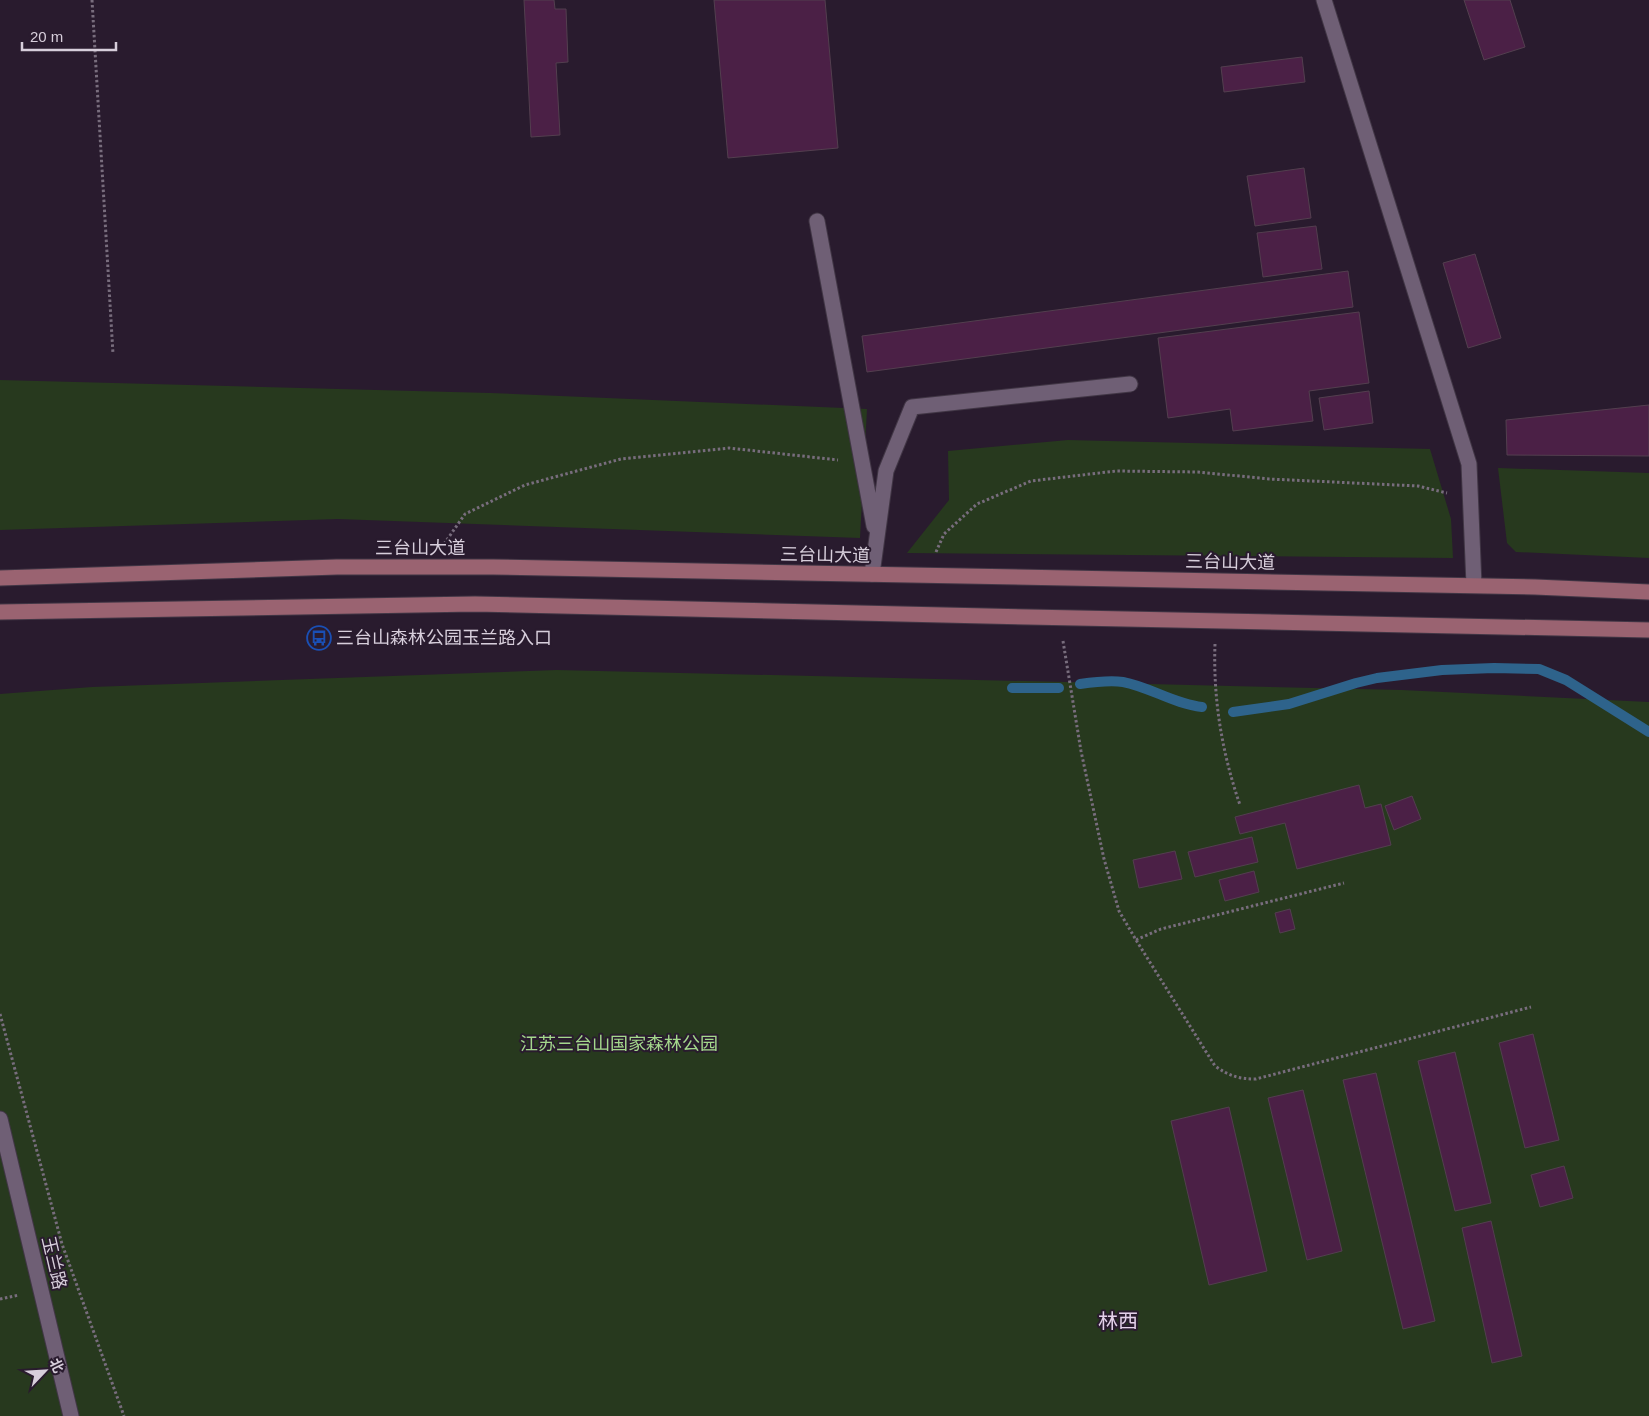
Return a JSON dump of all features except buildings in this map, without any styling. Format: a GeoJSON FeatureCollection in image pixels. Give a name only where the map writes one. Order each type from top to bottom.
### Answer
{"type":"FeatureCollection","features":[{"type":"Feature","properties":{"kind":"main road","name":"三台山大道"},"geometry":{"type":"LineString","coordinates":[[0,578],[337,567],[428,567],[1474,586],[1649,592]]}},
{"type":"Feature","properties":{"kind":"main road"},"geometry":{"type":"LineString","coordinates":[[0,612],[475,604],[1649,630]]}},
{"type":"Feature","properties":{"kind":"street"},"geometry":{"type":"LineString","coordinates":[[1324,0],[1469,464],[1474,586]]}},
{"type":"Feature","properties":{"kind":"street"},"geometry":{"type":"LineString","coordinates":[[817,221],[877,540]]}},
{"type":"Feature","properties":{"kind":"street"},"geometry":{"type":"LineString","coordinates":[[872,574],[886,472],[912,407],[1130,384]]}},
{"type":"Feature","properties":{"kind":"street","name":"玉兰路"},"geometry":{"type":"LineString","coordinates":[[0,1119],[71,1416]]}},
{"type":"Feature","properties":{"kind":"path"},"geometry":{"type":"LineString","coordinates":[[92,0],[113,354]]}},
{"type":"Feature","properties":{"kind":"path"},"geometry":{"type":"LineString","coordinates":[[428,567],[464,514],[525,485],[621,459],[729,448],[845,460]]}},
{"type":"Feature","properties":{"kind":"path"},"geometry":{"type":"LineString","coordinates":[[925,575],[944,534],[977,504],[1031,481],[1116,471],[1198,472],[1269,479],[1418,486],[1470,499]]}},
{"type":"Feature","properties":{"kind":"path"},"geometry":{"type":"LineString","coordinates":[[1059,618],[1081,751],[1104,859],[1119,911],[1215,1066],[1227,1074],[1240,1079],[1256,1079],[1531,1007]]}},
{"type":"Feature","properties":{"kind":"path"},"geometry":{"type":"LineString","coordinates":[[1216,621],[1214,674],[1222,738],[1230,777],[1240,805]]}},
{"type":"Feature","properties":{"kind":"path"},"geometry":{"type":"LineString","coordinates":[[1136,940],[1161,929],[1344,883]]}},
{"type":"Feature","properties":{"kind":"path"},"geometry":{"type":"LineString","coordinates":[[0,1014],[62,1244],[124,1416]]}},
{"type":"Feature","properties":{"kind":"green space"},"geometry":{"type":"Polygon","coordinates":[[[0,380],[490,393],[867,409],[860,538],[338,519],[0,530],[0,380]]]}},
{"type":"Feature","properties":{"kind":"green space"},"geometry":{"type":"Polygon","coordinates":[[[1068,440],[1430,449],[1451,519],[1453,558],[907,553],[949,500],[948,451],[1068,440]]]}},
{"type":"Feature","properties":{"kind":"green space"},"geometry":{"type":"Polygon","coordinates":[[[1498,468],[1649,473],[1649,558],[1516,552],[1507,543],[1498,468]]]}},
{"type":"Feature","properties":{"kind":"green space","name":"江苏三台山国家森林公园"},"geometry":{"type":"Polygon","coordinates":[[[557,670],[1402,690],[1649,702],[1649,1416],[0,1416],[0,694],[92,687],[557,670]]]}},
{"type":"Feature","properties":{"kind":"waterway"},"geometry":{"type":"LineString","coordinates":[[1233,712],[1289,704],[1377,678],[1442,670],[1539,669],[1566,680],[1649,732]]}},
{"type":"Feature","properties":{"kind":"waterway"},"geometry":{"type":"LineString","coordinates":[[1080,684],[1107,681],[1123,682],[1182,703],[1202,707]]}},
{"type":"Feature","properties":{"kind":"waterway"},"geometry":{"type":"LineString","coordinates":[[1012,688],[1059,688]]}},
{"type":"Feature","properties":{"kind":"place","name":"三台山森林公园玉兰路入口"},"geometry":{"type":"Point","coordinates":[319,638]}},
{"type":"Feature","properties":{"kind":"district","name":"林西"},"geometry":{"type":"Point","coordinates":[1118,1321]}}]}
